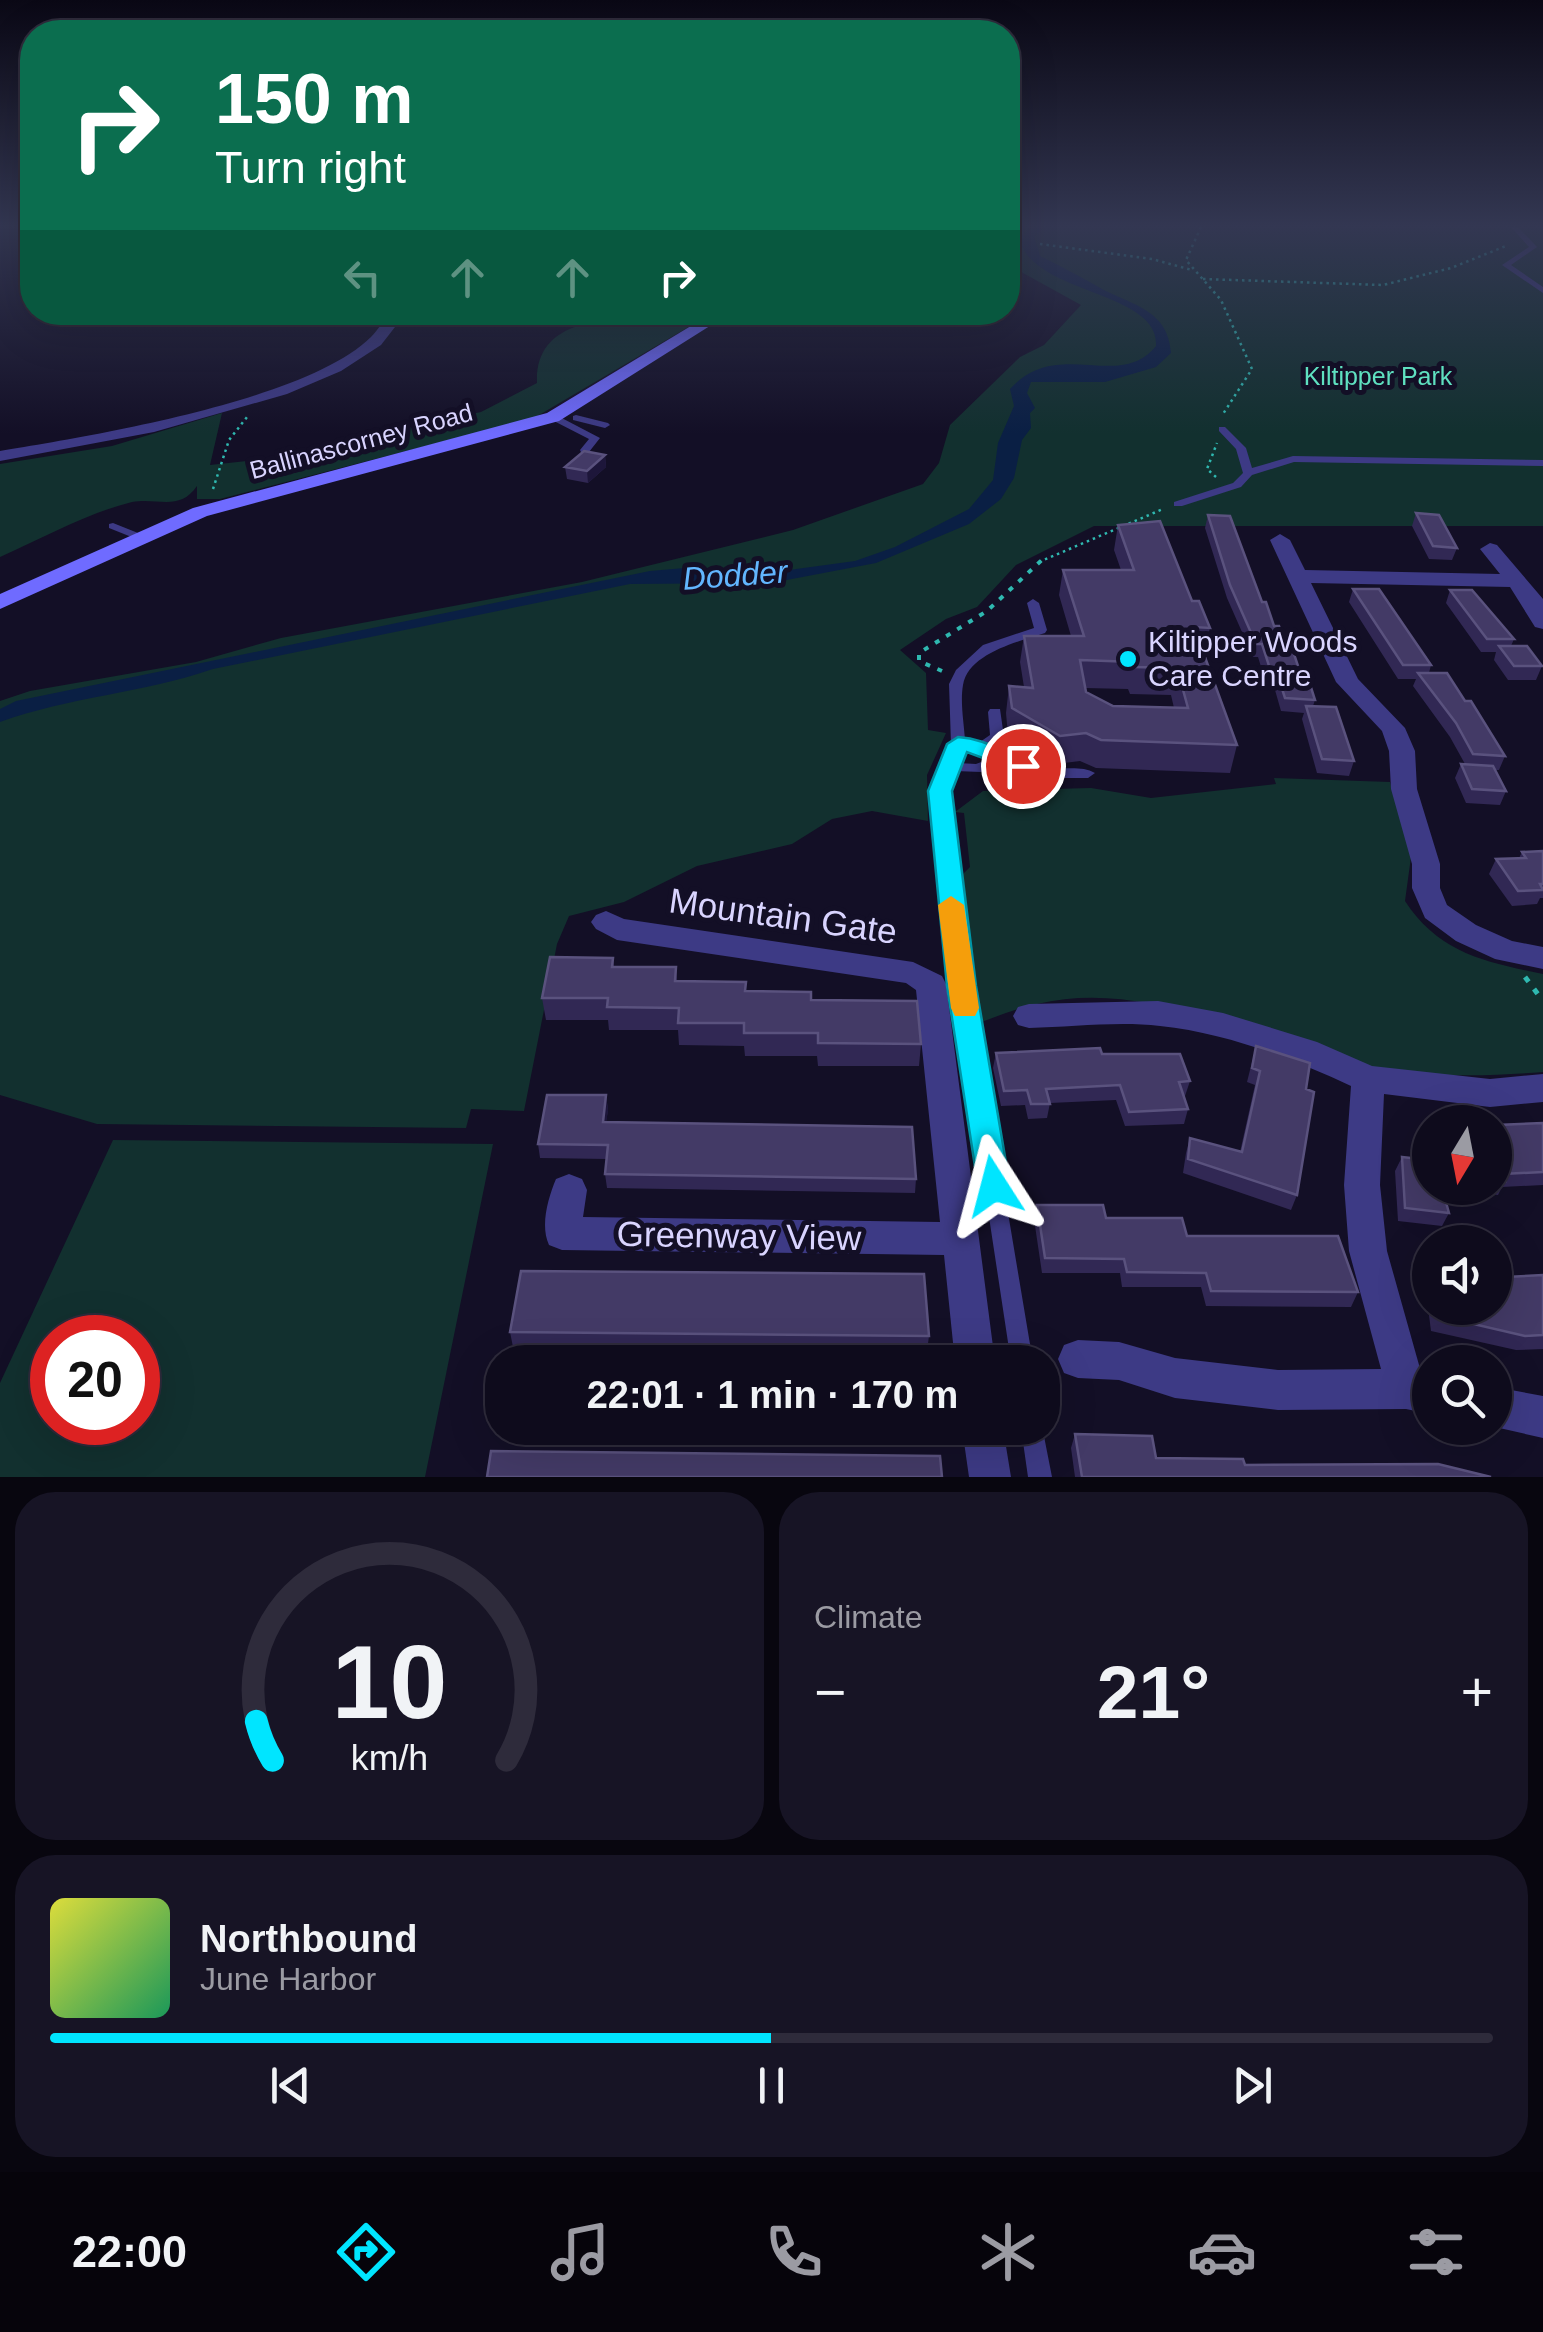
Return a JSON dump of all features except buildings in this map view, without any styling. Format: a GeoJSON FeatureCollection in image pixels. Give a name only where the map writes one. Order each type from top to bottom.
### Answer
{"type":"FeatureCollection","features":[{"type":"Feature","properties":{"kind":"main road","name":"Ballinascorney Road"},"geometry":{"type":"LineString","coordinates":[[0,602],[139,537],[213,508],[558,415],[705,325]]}},
{"type":"Feature","properties":{"kind":"street"},"geometry":{"type":"LineString","coordinates":[[0,456],[136,431],[294,385],[357,357],[383,339],[392,325]]}},
{"type":"Feature","properties":{"kind":"street"},"geometry":{"type":"LineString","coordinates":[[1280,540],[1348,682],[1393,728],[1398,739],[1404,789],[1435,910],[1466,933],[1521,958]]}},
{"type":"Feature","properties":{"kind":"street"},"geometry":{"type":"LineString","coordinates":[[1490,549],[1518,581],[1543,622]]}},
{"type":"Feature","properties":{"kind":"street"},"geometry":{"type":"LineString","coordinates":[[1297,576],[1518,581]]}},
{"type":"Feature","properties":{"kind":"street","name":"Mountain Gate"},"geometry":{"type":"LineString","coordinates":[[606,922],[617,929],[924,976],[934,997],[960,1239]]}},
{"type":"Feature","properties":{"kind":"street"},"geometry":{"type":"LineString","coordinates":[[1029,1016],[1158,1013],[1223,1025],[1306,1051],[1368,1078],[1490,1093],[1543,1088]]}},
{"type":"Feature","properties":{"kind":"street"},"geometry":{"type":"LineString","coordinates":[[1368,1078],[1362,1184],[1368,1251],[1412,1375]]}},
{"type":"Feature","properties":{"kind":"street","name":"Greenway View"},"geometry":{"type":"LineString","coordinates":[[568,1190],[562,1233],[960,1239]]}},
{"type":"Feature","properties":{"kind":"street"},"geometry":{"type":"LineString","coordinates":[[960,1239],[973,1345]]}},
{"type":"Feature","properties":{"kind":"street"},"geometry":{"type":"LineString","coordinates":[[1078,1359],[1119,1361],[1175,1378],[1278,1390],[1412,1392]]}},
{"type":"Feature","properties":{"kind":"street"},"geometry":{"type":"LineString","coordinates":[[1512,1410],[1543,1416]]}},
{"type":"Feature","properties":{"kind":"street"},"geometry":{"type":"LineString","coordinates":[[985,1445],[990,1477]]}},
{"type":"Feature","properties":{"kind":"lane"},"geometry":{"type":"LineString","coordinates":[[558,415],[605,425]]}},
{"type":"Feature","properties":{"kind":"lane"},"geometry":{"type":"LineString","coordinates":[[558,415],[596,438],[585,450]]}},
{"type":"Feature","properties":{"kind":"lane"},"geometry":{"type":"LineString","coordinates":[[1222,429],[1235,439],[1248,473]]}},
{"type":"Feature","properties":{"kind":"lane"},"geometry":{"type":"LineString","coordinates":[[1178,504],[1231,486],[1248,473],[1292,459],[1543,463]]}},
{"type":"Feature","properties":{"kind":"lane"},"geometry":{"type":"LineString","coordinates":[[114,526],[139,537]]}},
{"type":"Feature","properties":{"kind":"lane"},"geometry":{"type":"LineString","coordinates":[[1019,1345],[941,830],[940,791],[958,744],[960,675],[987,648],[1041,630],[1033,603]]}},
{"type":"Feature","properties":{"kind":"lane"},"geometry":{"type":"LineString","coordinates":[[958,744],[983,746],[997,738],[995,712]]}},
{"type":"Feature","properties":{"kind":"lane"},"geometry":{"type":"LineString","coordinates":[[983,746],[998,759],[1048,772],[1088,773]]}},
{"type":"Feature","properties":{"kind":"lane"},"geometry":{"type":"LineString","coordinates":[[950,766],[970,769],[990,766],[998,759]]}},
{"type":"Feature","properties":{"kind":"lane"},"geometry":{"type":"LineString","coordinates":[[1035,1445],[1040,1477]]}},
{"type":"Feature","properties":{"kind":"path"},"geometry":{"type":"LineString","coordinates":[[1218,296],[1252,368],[1221,417],[1222,429],[1207,469],[1231,486]]}},
{"type":"Feature","properties":{"kind":"path"},"geometry":{"type":"LineString","coordinates":[[213,508],[208,502],[229,440],[252,410],[244,409]]}},
{"type":"Feature","properties":{"kind":"path"},"geometry":{"type":"LineString","coordinates":[[960,675],[925,665],[919,661],[919,653],[942,634],[987,611],[1041,560],[1178,504]]}},
{"type":"Feature","properties":{"kind":"path"},"geometry":{"type":"LineString","coordinates":[[1521,958],[1543,1001]]}},
{"type":"Feature","properties":{"kind":"green space","name":"Kiltipper Park"},"geometry":{"type":"Polygon","coordinates":[[[1065,296],[1543,296],[1543,526],[1094,526],[1016,565],[977,607],[946,619],[900,650],[926,673],[928,730],[946,733],[927,775],[928,821],[872,811],[832,819],[792,844],[697,866],[624,902],[569,916],[557,944],[524,1111],[471,1109],[466,1128],[97,1124],[0,1095],[0,701],[30,691],[196,662],[281,638],[582,582],[793,530],[923,484],[939,463],[950,425],[1020,357],[1044,345],[1081,305],[1065,296]]]}},
{"type":"Feature","properties":{"kind":"green space"},"geometry":{"type":"Polygon","coordinates":[[[692,325],[534,418],[220,499],[197,499],[197,486],[175,501],[132,502],[82,519],[0,557],[0,464],[112,446],[222,413],[210,465],[292,456],[329,443],[481,412],[537,383],[539,362],[547,346],[575,327],[692,325]]]}},
{"type":"Feature","properties":{"kind":"green space"},"geometry":{"type":"Polygon","coordinates":[[[1274,778],[1390,782],[1411,857],[1405,901],[1418,919],[1448,944],[1465,952],[1543,974],[1543,1072],[1448,1075],[1378,1068],[1315,1053],[1197,1015],[1118,999],[1077,998],[1037,1004],[979,1023],[963,874],[970,867],[964,813],[955,812],[983,791],[1091,788],[1151,798],[1276,784],[1274,778]]]}},
{"type":"Feature","properties":{"kind":"green space"},"geometry":{"type":"Polygon","coordinates":[[[113,1140],[493,1144],[425,1477],[0,1477],[0,1383],[30,1318],[30,1445],[160,1445],[160,1315],[32,1315],[113,1140]]]}},
{"type":"Feature","properties":{"kind":"water","name":"Dodder"},"geometry":{"type":"Polygon","coordinates":[[[1102,296],[1116,296],[1154,317],[1168,338],[1171,353],[1156,367],[1105,382],[1031,382],[1027,393],[1035,408],[1030,413],[1031,428],[1022,440],[1014,478],[1001,499],[969,524],[876,563],[771,583],[630,584],[213,669],[0,722],[0,709],[16,701],[650,571],[696,567],[767,573],[855,561],[895,547],[969,509],[993,480],[998,443],[1014,406],[1010,389],[1029,374],[1048,366],[1068,364],[1124,365],[1141,359],[1156,346],[1152,328],[1102,296]]]}},
{"type":"Feature","properties":{"kind":"slow traffic"},"geometry":{"type":"LineString","coordinates":[[951,905],[965,1008]]}},
{"type":"Feature","properties":{"kind":"place","name":"Kiltipper Woods Care Centre"},"geometry":{"type":"Point","coordinates":[1128,659]}},
{"type":"Feature","properties":{"kind":"route"},"geometry":{"type":"LineString","coordinates":[[994,1186],[962,986],[941,830],[940,791],[958,744],[983,746],[998,759],[1023,766]]}}]}
